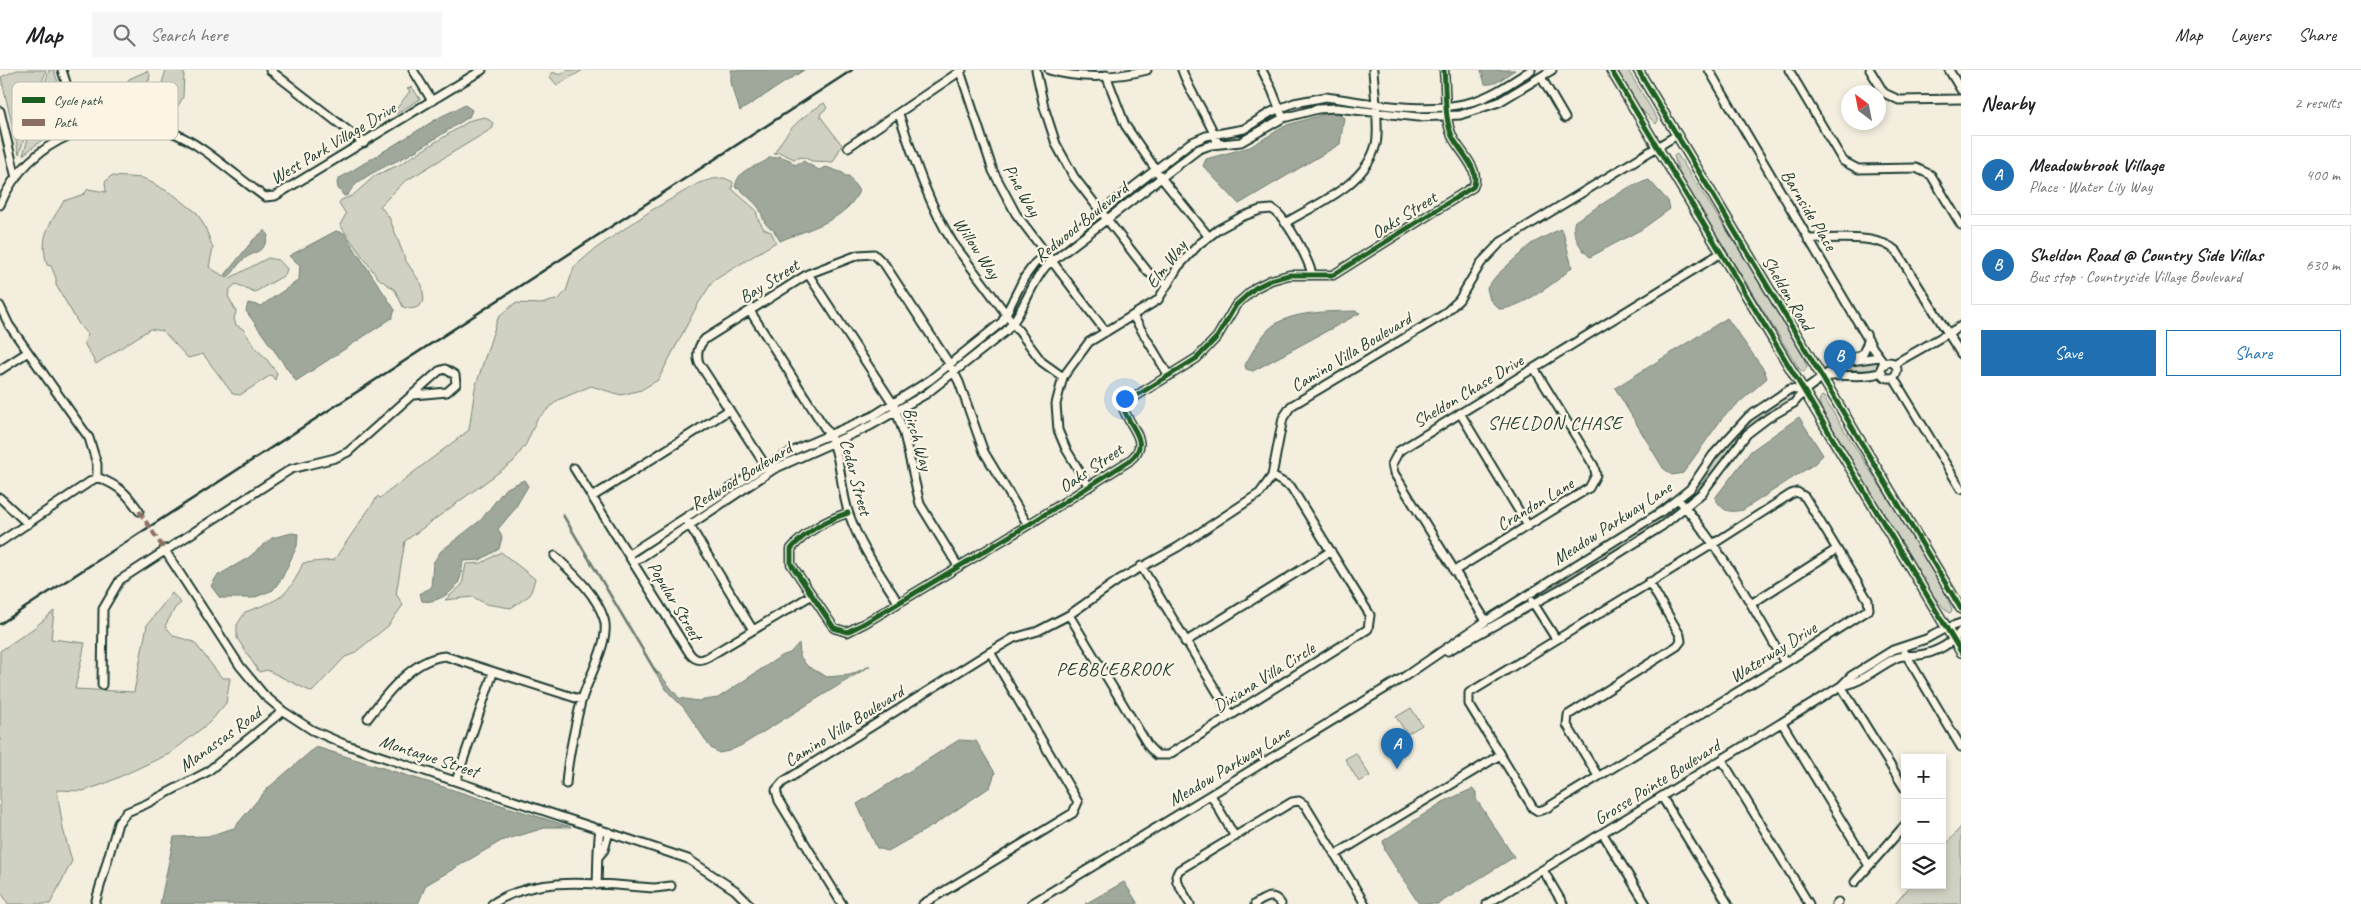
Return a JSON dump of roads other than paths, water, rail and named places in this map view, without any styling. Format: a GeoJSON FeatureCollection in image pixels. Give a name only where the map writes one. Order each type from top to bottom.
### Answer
{"type":"FeatureCollection","features":[{"type":"Feature","properties":{"kind":"main road","name":"Sheldon Road"},"geometry":{"type":"LineString","coordinates":[[1612,70],[1961,652]]}},
{"type":"Feature","properties":{"kind":"main road","name":"Sheldon Road"},"geometry":{"type":"LineString","coordinates":[[1638,70],[1961,609]]}},
{"type":"Feature","properties":{"kind":"street"},"geometry":{"type":"LineString","coordinates":[[62,70],[66,82]]}},
{"type":"Feature","properties":{"kind":"street"},"geometry":{"type":"LineString","coordinates":[[270,70],[364,143]]}},
{"type":"Feature","properties":{"kind":"street"},"geometry":{"type":"LineString","coordinates":[[413,70],[432,101]]}},
{"type":"Feature","properties":{"kind":"street","name":"West Park Village Drive"},"geometry":{"type":"LineString","coordinates":[[178,136],[194,145],[265,197],[275,196],[482,70]]}},
{"type":"Feature","properties":{"kind":"street"},"geometry":{"type":"LineString","coordinates":[[1036,70],[1044,106],[1056,144],[1074,177],[1153,277],[1168,284]]}},
{"type":"Feature","properties":{"kind":"street"},"geometry":{"type":"LineString","coordinates":[[1049,70],[1067,76],[1106,75],[1147,70]]}},
{"type":"Feature","properties":{"kind":"street"},"geometry":{"type":"LineString","coordinates":[[1182,70],[1218,144]]}},
{"type":"Feature","properties":{"kind":"street"},"geometry":{"type":"LineString","coordinates":[[1262,70],[1283,118]]}},
{"type":"Feature","properties":{"kind":"street"},"geometry":{"type":"LineString","coordinates":[[1312,274],[1309,263],[1285,223],[1348,186],[1363,171],[1372,157],[1377,142],[1373,70]]}},
{"type":"Feature","properties":{"kind":"street","name":"Oaks Street"},"geometry":{"type":"LineString","coordinates":[[848,513],[836,517],[799,540],[791,549],[792,564],[832,625],[844,632],[854,629],[1028,525],[1134,457],[1138,449],[1139,437],[1126,414],[1126,403],[1134,396],[1197,358],[1211,344],[1236,306],[1248,293],[1264,283],[1280,277],[1298,274],[1333,275],[1473,187],[1476,177],[1452,135],[1448,117],[1444,70]]}},
{"type":"Feature","properties":{"kind":"street","name":"Redwood Boulevard"},"geometry":{"type":"LineString","coordinates":[[895,408],[990,334],[1007,315],[1024,278],[1035,263],[1046,253],[1190,143],[1214,134],[1244,129],[1279,108],[1304,100],[1326,97],[1417,108],[1447,107],[1480,99],[1531,70]]}},
{"type":"Feature","properties":{"kind":"street","name":"Redwood Boulevard"},"geometry":{"type":"LineString","coordinates":[[634,562],[801,447],[832,439],[926,394],[999,338],[1013,324],[1036,279],[1052,261],[1193,153],[1206,146],[1241,142],[1283,118],[1326,108],[1418,117],[1448,117],[1487,107],[1527,86],[1552,70]]}},
{"type":"Feature","properties":{"kind":"street","name":"Barnside Place"},"geometry":{"type":"LineString","coordinates":[[1709,70],[1808,239],[1885,364]]}},
{"type":"Feature","properties":{"kind":"street"},"geometry":{"type":"LineString","coordinates":[[1789,70],[1843,161],[1858,169],[1916,168],[1931,175],[1961,225]]}},
{"type":"Feature","properties":{"kind":"street"},"geometry":{"type":"LineString","coordinates":[[1870,70],[1884,93],[1899,100],[1961,99]]}},
{"type":"Feature","properties":{"kind":"street"},"geometry":{"type":"LineString","coordinates":[[1949,70],[1960,85]]}},
{"type":"Feature","properties":{"kind":"street"},"geometry":{"type":"LineString","coordinates":[[848,147],[961,71]]}},
{"type":"Feature","properties":{"kind":"street","name":"Pine Way"},"geometry":{"type":"LineString","coordinates":[[961,71],[993,171],[1016,214],[1106,332]]}},
{"type":"Feature","properties":{"kind":"street"},"geometry":{"type":"LineString","coordinates":[[1106,75],[1125,125],[1155,169],[1208,237]]}},
{"type":"Feature","properties":{"kind":"street"},"geometry":{"type":"LineString","coordinates":[[1521,76],[1527,86]]}},
{"type":"Feature","properties":{"kind":"street"},"geometry":{"type":"LineString","coordinates":[[1541,77],[1565,118]]}},
{"type":"Feature","properties":{"kind":"street"},"geometry":{"type":"LineString","coordinates":[[0,111],[16,178]]}},
{"type":"Feature","properties":{"kind":"street","name":"Willow Way"},"geometry":{"type":"LineString","coordinates":[[899,114],[919,175],[942,225],[970,268],[1042,362],[1063,378]]}},
{"type":"Feature","properties":{"kind":"street","name":"Camino Villa Boulevard"},"geometry":{"type":"LineString","coordinates":[[842,904],[779,801],[776,790],[783,782],[990,652],[1014,638],[1038,631],[1069,615],[1141,566],[1178,547],[1252,498],[1267,485],[1272,476],[1283,418],[1291,406],[1443,315],[1459,300],[1481,263],[1501,242],[1677,135]]}},
{"type":"Feature","properties":{"kind":"street","name":"West Park Village Drive"},"geometry":{"type":"LineString","coordinates":[[0,205],[16,178],[39,153],[61,140]]}},
{"type":"Feature","properties":{"kind":"street","name":"Elm Way"},"geometry":{"type":"LineString","coordinates":[[1089,487],[1066,449],[1058,430],[1056,404],[1063,378],[1089,342],[1158,300],[1185,258],[1208,237],[1241,217],[1265,209],[1275,210],[1285,223]]}},
{"type":"Feature","properties":{"kind":"street"},"geometry":{"type":"LineString","coordinates":[[1808,239],[1877,240],[1890,244],[1897,252],[1961,354]]}},
{"type":"Feature","properties":{"kind":"street","name":"Bay Street"},"geometry":{"type":"LineString","coordinates":[[768,469],[699,363],[698,351],[705,339],[808,274],[858,255],[870,253],[877,256],[950,365]]}},
{"type":"Feature","properties":{"kind":"street","name":"Sheldon Chase Drive"},"geometry":{"type":"LineString","coordinates":[[1486,621],[1394,473],[1392,464],[1399,451],[1721,253]]}},
{"type":"Feature","properties":{"kind":"street","name":"Birch Way"},"geometry":{"type":"LineString","coordinates":[[808,274],[895,408],[904,434],[920,504],[958,566]]}},
{"type":"Feature","properties":{"kind":"street"},"geometry":{"type":"LineString","coordinates":[[0,306],[9,325],[89,438],[95,457],[97,477]]}},
{"type":"Feature","properties":{"kind":"street","name":"Cedar Street"},"geometry":{"type":"LineString","coordinates":[[750,311],[832,439],[848,513],[860,542],[898,602]]}},
{"type":"Feature","properties":{"kind":"street"},"geometry":{"type":"LineString","coordinates":[[1133,316],[1168,376]]}},
{"type":"Feature","properties":{"kind":"street"},"geometry":{"type":"LineString","coordinates":[[1823,378],[1846,374],[1874,376],[1882,372],[1885,364],[1890,362],[1894,364],[1961,326]]}},
{"type":"Feature","properties":{"kind":"street"},"geometry":{"type":"LineString","coordinates":[[1804,391],[1832,370],[1851,361],[1867,348],[1866,334]]}},
{"type":"Feature","properties":{"kind":"street"},"geometry":{"type":"LineString","coordinates":[[0,370],[28,352]]}},
{"type":"Feature","properties":{"kind":"street"},"geometry":{"type":"LineString","coordinates":[[1851,361],[1879,357]]}},
{"type":"Feature","properties":{"kind":"street"},"geometry":{"type":"LineString","coordinates":[[1892,377],[1897,371],[1894,364]]}},
{"type":"Feature","properties":{"kind":"street"},"geometry":{"type":"LineString","coordinates":[[950,365],[984,452],[1028,525]]}},
{"type":"Feature","properties":{"kind":"street","name":"Crandon Lane"},"geometry":{"type":"LineString","coordinates":[[1454,571],[1589,488],[1596,475],[1594,466],[1534,368]]}},
{"type":"Feature","properties":{"kind":"street"},"geometry":{"type":"LineString","coordinates":[[102,685],[103,609],[120,580],[291,469],[335,458],[348,452],[439,371],[445,369],[455,375],[456,384],[447,392],[414,395]]}},
{"type":"Feature","properties":{"kind":"street"},"geometry":{"type":"LineString","coordinates":[[1882,372],[1885,376],[1892,377]]}},
{"type":"Feature","properties":{"kind":"street"},"geometry":{"type":"LineString","coordinates":[[1892,377],[1961,489]]}},
{"type":"Feature","properties":{"kind":"street","name":"Meadow Parkway Lane"},"geometry":{"type":"LineString","coordinates":[[1032,904],[1442,653],[1486,621],[1679,500],[1690,490],[1713,456],[1748,418],[1790,390],[1804,391]]}},
{"type":"Feature","properties":{"kind":"street","name":"Meadow Parkway Lane"},"geometry":{"type":"LineString","coordinates":[[1442,653],[1457,648],[1534,604],[1662,526],[1702,493],[1747,434],[1794,402],[1804,391]]}},
{"type":"Feature","properties":{"kind":"street"},"geometry":{"type":"LineString","coordinates":[[592,497],[728,410]]}},
{"type":"Feature","properties":{"kind":"street"},"geometry":{"type":"LineString","coordinates":[[1460,413],[1528,526]]}},
{"type":"Feature","properties":{"kind":"street","name":"Popular Street"},"geometry":{"type":"LineString","coordinates":[[574,468],[694,659],[703,660],[812,595]]}},
{"type":"Feature","properties":{"kind":"street","name":"Redwood Boulevard"},"geometry":{"type":"LineString","coordinates":[[629,554],[768,469]]}},
{"type":"Feature","properties":{"kind":"street","name":"Dixiana Villa Circle"},"geometry":{"type":"LineString","coordinates":[[1069,615],[1148,747],[1157,755],[1168,755],[1368,629],[1370,616],[1332,551],[1291,486],[1272,476]]}},
{"type":"Feature","properties":{"kind":"street"},"geometry":{"type":"LineString","coordinates":[[97,477],[113,483],[127,493],[139,511]]}},
{"type":"Feature","properties":{"kind":"street"},"geometry":{"type":"LineString","coordinates":[[0,542],[97,477]]}},
{"type":"Feature","properties":{"kind":"street","name":"Waterway Drive"},"geometry":{"type":"LineString","coordinates":[[1797,492],[1805,497],[1837,548],[1868,600],[1869,609],[1785,663],[1544,809],[1538,811],[1530,804],[1469,704],[1468,696],[1471,691],[1713,544],[1791,494],[1797,492]]}},
{"type":"Feature","properties":{"kind":"street"},"geometry":{"type":"LineString","coordinates":[[0,498],[28,524]]}},
{"type":"Feature","properties":{"kind":"street"},"geometry":{"type":"LineString","coordinates":[[1679,500],[1700,524],[1751,604],[1785,663]]}},
{"type":"Feature","properties":{"kind":"street"},"geometry":{"type":"LineString","coordinates":[[685,518],[753,630]]}},
{"type":"Feature","properties":{"kind":"street"},"geometry":{"type":"LineString","coordinates":[[1751,604],[1837,548]]}},
{"type":"Feature","properties":{"kind":"street","name":"Montague Street"},"geometry":{"type":"LineString","coordinates":[[164,550],[240,666],[264,695],[283,711],[312,730],[344,744],[688,859],[735,890],[750,904]]}},
{"type":"Feature","properties":{"kind":"street"},"geometry":{"type":"LineString","coordinates":[[1185,642],[1332,551]]}},
{"type":"Feature","properties":{"kind":"street"},"geometry":{"type":"LineString","coordinates":[[555,556],[582,582],[604,620],[606,634],[582,700],[568,755],[566,784]]}},
{"type":"Feature","properties":{"kind":"street"},"geometry":{"type":"LineString","coordinates":[[1141,566],[1185,642],[1231,715]]}},
{"type":"Feature","properties":{"kind":"street"},"geometry":{"type":"LineString","coordinates":[[1598,776],[1567,725],[1568,714],[1677,646],[1681,641],[1680,635],[1649,582]]}},
{"type":"Feature","properties":{"kind":"street"},"geometry":{"type":"LineString","coordinates":[[1528,595],[1556,639]]}},
{"type":"Feature","properties":{"kind":"street","name":"Grosse Pointe Boulevard"},"geometry":{"type":"LineString","coordinates":[[1487,904],[1842,686],[1851,676],[1901,646],[1929,638],[1946,628],[1961,623]]}},
{"type":"Feature","properties":{"kind":"street","name":"Grosse Pointe Boulevard"},"geometry":{"type":"LineString","coordinates":[[1842,686],[1855,683],[1898,658],[1922,655],[1935,650],[1954,641],[1961,631]]}},
{"type":"Feature","properties":{"kind":"street"},"geometry":{"type":"LineString","coordinates":[[1929,638],[1935,650]]}},
{"type":"Feature","properties":{"kind":"street"},"geometry":{"type":"LineString","coordinates":[[1901,646],[1961,747]]}},
{"type":"Feature","properties":{"kind":"street"},"geometry":{"type":"LineString","coordinates":[[924,904],[1073,813],[1078,802],[990,652]]}},
{"type":"Feature","properties":{"kind":"street"},"geometry":{"type":"LineString","coordinates":[[368,718],[388,691],[429,659],[445,656],[493,673],[582,700]]}},
{"type":"Feature","properties":{"kind":"street"},"geometry":{"type":"LineString","coordinates":[[456,781],[493,673]]}},
{"type":"Feature","properties":{"kind":"street"},"geometry":{"type":"LineString","coordinates":[[1842,686],[1901,782]]}},
{"type":"Feature","properties":{"kind":"street","name":"Manassas Road"},"geometry":{"type":"LineString","coordinates":[[95,904],[118,823],[127,812],[207,772],[283,711]]}},
{"type":"Feature","properties":{"kind":"street"},"geometry":{"type":"LineString","coordinates":[[1782,722],[1869,866]]}},
{"type":"Feature","properties":{"kind":"street"},"geometry":{"type":"LineString","coordinates":[[1336,855],[1500,755]]}},
{"type":"Feature","properties":{"kind":"street"},"geometry":{"type":"LineString","coordinates":[[1722,760],[1809,904]]}},
{"type":"Feature","properties":{"kind":"street"},"geometry":{"type":"LineString","coordinates":[[1211,795],[1235,836]]}},
{"type":"Feature","properties":{"kind":"street"},"geometry":{"type":"LineString","coordinates":[[1662,797],[1728,904]]}},
{"type":"Feature","properties":{"kind":"street"},"geometry":{"type":"LineString","coordinates":[[1190,904],[1177,882],[1176,876],[1179,870],[1292,802],[1299,801],[1305,805],[1365,904]]}},
{"type":"Feature","properties":{"kind":"street"},"geometry":{"type":"LineString","coordinates":[[597,885],[599,856],[597,848],[600,829]]}},
{"type":"Feature","properties":{"kind":"street"},"geometry":{"type":"LineString","coordinates":[[1855,882],[1901,830]]}},
{"type":"Feature","properties":{"kind":"street"},"geometry":{"type":"LineString","coordinates":[[599,856],[604,850],[608,832]]}},
{"type":"Feature","properties":{"kind":"street"},"geometry":{"type":"LineString","coordinates":[[1602,834],[1646,904]]}},
{"type":"Feature","properties":{"kind":"street"},"geometry":{"type":"LineString","coordinates":[[1543,870],[1563,904]]}},
{"type":"Feature","properties":{"kind":"street"},"geometry":{"type":"LineString","coordinates":[[492,904],[526,888],[551,884],[654,888],[671,886]]}},
{"type":"Feature","properties":{"kind":"street"},"geometry":{"type":"LineString","coordinates":[[1255,904],[1270,896],[1276,897],[1281,904]]}},
{"type":"Feature","properties":{"kind":"waterway"},"geometry":{"type":"LineString","coordinates":[[563,515],[657,674]]}},
{"type":"Feature","properties":{"kind":"railway"},"geometry":{"type":"LineString","coordinates":[[0,624],[852,70]]}},
{"type":"Feature","properties":{"kind":"place","name":"Sheldon Road @ Country Side Villas"},"geometry":{"type":"Point","coordinates":[1840,381]}},
{"type":"Feature","properties":{"kind":"place","name":"Meadowbrook Village"},"geometry":{"type":"Point","coordinates":[1397,769]}},
{"type":"Feature","properties":{"kind":"district","name":"SHELDON CHASE"},"geometry":{"type":"Point","coordinates":[1555,423]}},
{"type":"Feature","properties":{"kind":"district","name":"PEBBLEBROOK"},"geometry":{"type":"Point","coordinates":[1114,669]}}]}
